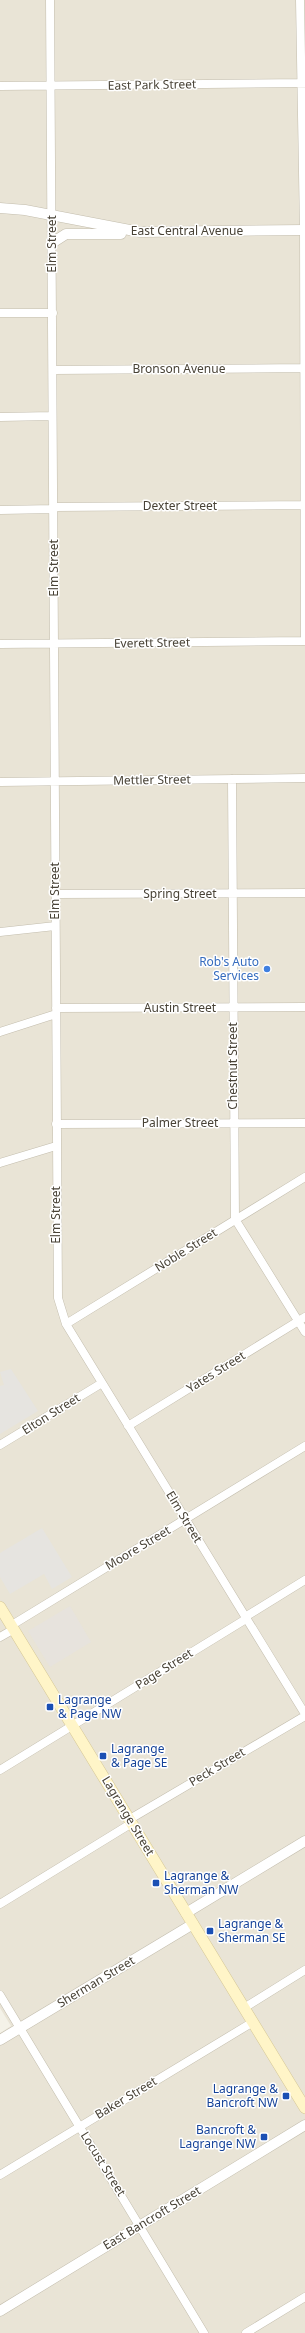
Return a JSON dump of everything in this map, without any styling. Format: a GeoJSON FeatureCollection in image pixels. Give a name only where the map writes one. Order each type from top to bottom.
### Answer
{"type":"FeatureCollection","features":[{"type":"Feature","properties":{"kind":"main road","name":"Lagrange Street"},"geometry":{"type":"LineString","coordinates":[[0,1607],[305,2108]]}},
{"type":"Feature","properties":{"kind":"street","name":"Elm Street"},"geometry":{"type":"LineString","coordinates":[[50,0],[53,313],[52,416],[54,508],[56,1280],[59,1308],[66,1324],[305,1715]]}},
{"type":"Feature","properties":{"kind":"street"},"geometry":{"type":"LineString","coordinates":[[300,0],[303,83],[305,637]]}},
{"type":"Feature","properties":{"kind":"street","name":"East Park Street"},"geometry":{"type":"LineString","coordinates":[[0,86],[303,83]]}},
{"type":"Feature","properties":{"kind":"street","name":"East Central Avenue"},"geometry":{"type":"LineString","coordinates":[[0,208],[25,210],[140,232],[304,230]]}},
{"type":"Feature","properties":{"kind":"street"},"geometry":{"type":"LineString","coordinates":[[52,243],[64,234],[140,232]]}},
{"type":"Feature","properties":{"kind":"street"},"geometry":{"type":"LineString","coordinates":[[0,313],[53,313]]}},
{"type":"Feature","properties":{"kind":"street","name":"Bronson Avenue"},"geometry":{"type":"LineString","coordinates":[[53,370],[304,368]]}},
{"type":"Feature","properties":{"kind":"street"},"geometry":{"type":"LineString","coordinates":[[0,417],[52,416]]}},
{"type":"Feature","properties":{"kind":"street","name":"Dexter Street"},"geometry":{"type":"LineString","coordinates":[[0,510],[305,505]]}},
{"type":"Feature","properties":{"kind":"street","name":"Everett Street"},"geometry":{"type":"LineString","coordinates":[[0,644],[54,645],[305,642]]}},
{"type":"Feature","properties":{"kind":"street","name":"Mettler Street"},"geometry":{"type":"LineString","coordinates":[[0,782],[305,778]]}},
{"type":"Feature","properties":{"kind":"street","name":"Chestnut Street"},"geometry":{"type":"LineString","coordinates":[[232,779],[235,1220]]}},
{"type":"Feature","properties":{"kind":"street","name":"Spring Street"},"geometry":{"type":"LineString","coordinates":[[55,894],[305,893]]}},
{"type":"Feature","properties":{"kind":"street"},"geometry":{"type":"LineString","coordinates":[[0,932],[55,926]]}},
{"type":"Feature","properties":{"kind":"street","name":"Austin Street"},"geometry":{"type":"LineString","coordinates":[[0,1032],[56,1011],[305,1007]]}},
{"type":"Feature","properties":{"kind":"street","name":"Palmer Street"},"geometry":{"type":"LineString","coordinates":[[56,1124],[305,1123]]}},
{"type":"Feature","properties":{"kind":"street"},"geometry":{"type":"LineString","coordinates":[[0,1163],[56,1146]]}},
{"type":"Feature","properties":{"kind":"street","name":"Noble Street"},"geometry":{"type":"LineString","coordinates":[[66,1324],[305,1177]]}},
{"type":"Feature","properties":{"kind":"street"},"geometry":{"type":"LineString","coordinates":[[235,1220],[302,1319],[305,1332]]}},
{"type":"Feature","properties":{"kind":"street","name":"Yates Street"},"geometry":{"type":"LineString","coordinates":[[128,1426],[302,1319]]}},
{"type":"Feature","properties":{"kind":"street","name":"Elton Street"},"geometry":{"type":"LineString","coordinates":[[0,1446],[102,1382]]}},
{"type":"Feature","properties":{"kind":"street","name":"Moore Street"},"geometry":{"type":"LineString","coordinates":[[0,1637],[13,1627],[305,1446]]}},
{"type":"Feature","properties":{"kind":"street","name":"Page Street"},"geometry":{"type":"LineString","coordinates":[[0,1770],[73,1726],[305,1580]]}},
{"type":"Feature","properties":{"kind":"street","name":"Peck Street"},"geometry":{"type":"LineString","coordinates":[[0,1904],[131,1821],[305,1715]]}},
{"type":"Feature","properties":{"kind":"street"},"geometry":{"type":"LineString","coordinates":[[186,1913],[305,1841]]}},
{"type":"Feature","properties":{"kind":"street","name":"Sherman Street"},"geometry":{"type":"LineString","coordinates":[[0,2040],[193,1924]]}},
{"type":"Feature","properties":{"kind":"street"},"geometry":{"type":"LineString","coordinates":[[244,2008],[305,1970]]}},
{"type":"Feature","properties":{"kind":"street","name":"Locust Street"},"geometry":{"type":"LineString","coordinates":[[0,1995],[204,2333]]}},
{"type":"Feature","properties":{"kind":"street","name":"Baker Street"},"geometry":{"type":"LineString","coordinates":[[0,2175],[252,2022]]}},
{"type":"Feature","properties":{"kind":"street","name":"East Bancroft Street"},"geometry":{"type":"LineString","coordinates":[[0,2311],[305,2125]]}},
{"type":"Feature","properties":{"kind":"street"},"geometry":{"type":"LineString","coordinates":[[246,2333],[305,2297]]}},
{"type":"Feature","properties":{"kind":"shaded area"},"geometry":{"type":"Polygon","coordinates":[[[0,0],[305,0],[305,2333],[0,2333],[0,2033],[11,2026],[0,2008],[0,0]]]}},
{"type":"Feature","properties":{"kind":"shaded area"},"geometry":{"type":"Polygon","coordinates":[[[11,1369],[38,1411],[0,1434],[0,1386],[4,1385],[0,1372],[11,1369]]]}},
{"type":"Feature","properties":{"kind":"shaded area"},"geometry":{"type":"Polygon","coordinates":[[[42,1528],[72,1577],[52,1589],[44,1574],[10,1594],[0,1577],[0,1553],[42,1528]]]}},
{"type":"Feature","properties":{"kind":"shaded area"},"geometry":{"type":"Polygon","coordinates":[[[70,1606],[91,1642],[50,1667],[28,1631],[70,1606]]]}},
{"type":"Feature","properties":{"kind":"place","name":"Rob's Auto Services"},"geometry":{"type":"Point","coordinates":[267,969]}},
{"type":"Feature","properties":{"kind":"place","name":"Lagrange & Page NW"},"geometry":{"type":"Point","coordinates":[50,1707]}},
{"type":"Feature","properties":{"kind":"place","name":"Lagrange & Page SE"},"geometry":{"type":"Point","coordinates":[103,1756]}},
{"type":"Feature","properties":{"kind":"place","name":"Lagrange & Sherman NW"},"geometry":{"type":"Point","coordinates":[156,1883]}},
{"type":"Feature","properties":{"kind":"place","name":"Lagrange & Sherman SE"},"geometry":{"type":"Point","coordinates":[210,1931]}},
{"type":"Feature","properties":{"kind":"place","name":"Lagrange & Bancroft NW"},"geometry":{"type":"Point","coordinates":[286,2096]}},
{"type":"Feature","properties":{"kind":"place","name":"Bancroft & Lagrange NW"},"geometry":{"type":"Point","coordinates":[264,2137]}}]}
